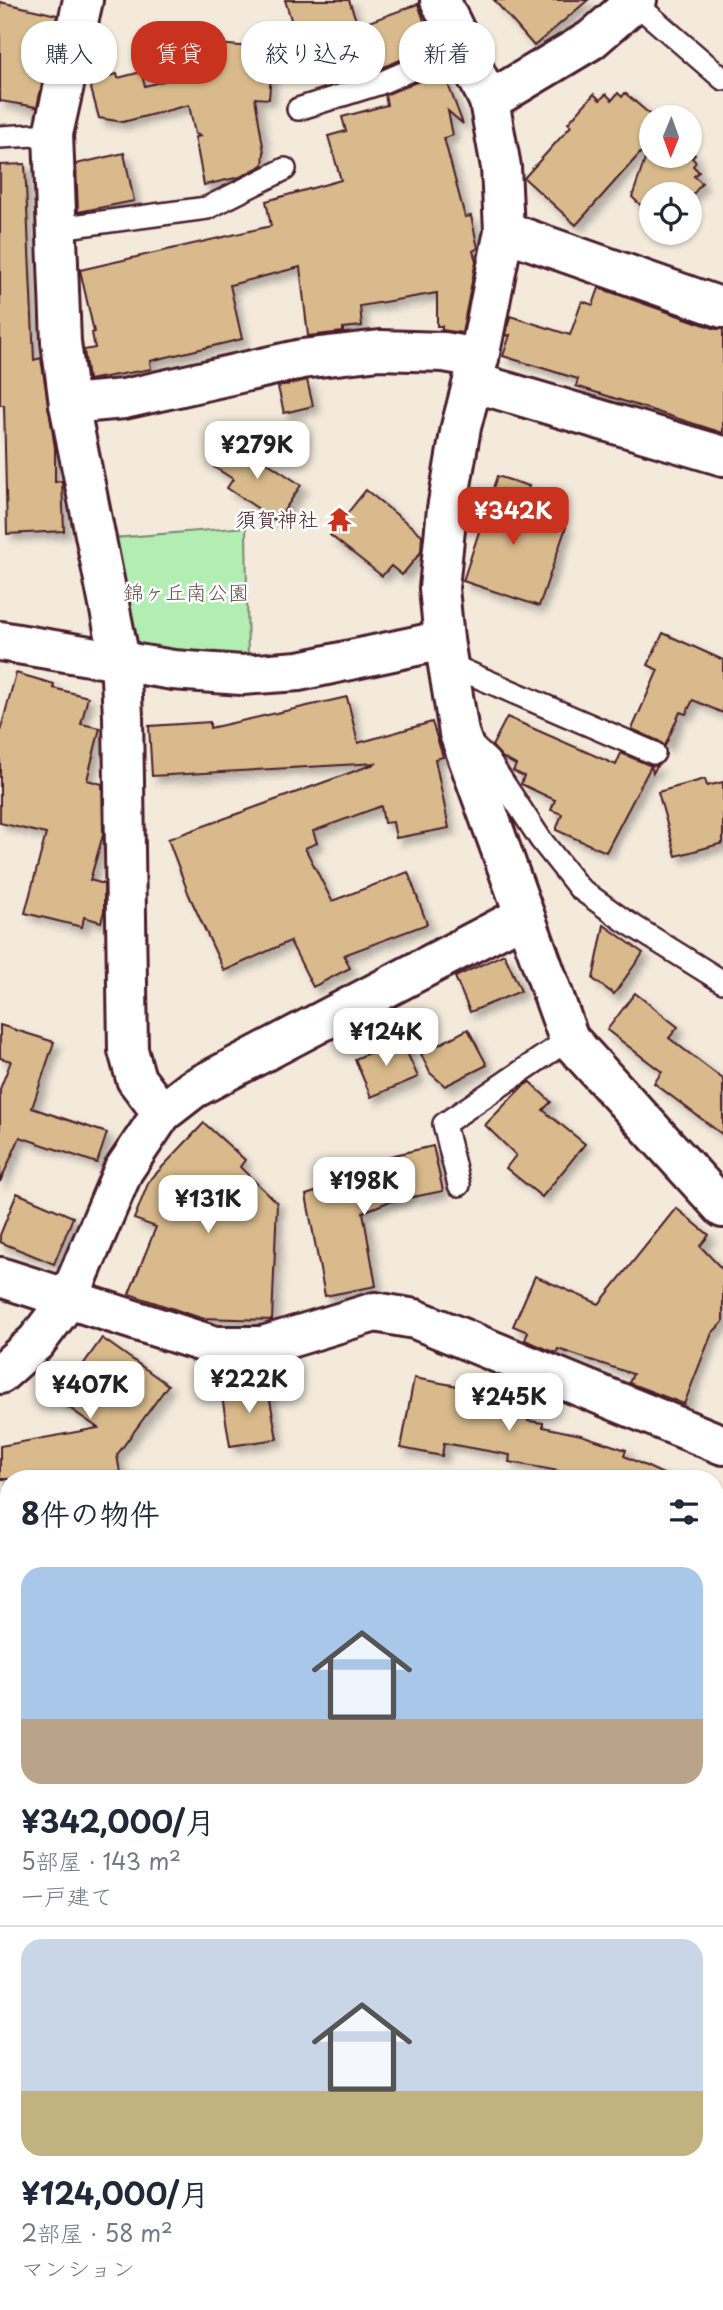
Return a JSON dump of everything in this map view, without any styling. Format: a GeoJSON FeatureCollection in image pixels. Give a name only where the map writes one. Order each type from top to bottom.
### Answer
{"type":"FeatureCollection","features":[{"type":"Feature","properties":{"kind":"street"},"geometry":{"type":"LineString","coordinates":[[83,0],[53,134],[61,342],[69,404],[120,660],[128,1050],[136,1079],[162,1113]]}},
{"type":"Feature","properties":{"kind":"street"},"geometry":{"type":"LineString","coordinates":[[440,0],[450,21]]}},
{"type":"Feature","properties":{"kind":"street"},"geometry":{"type":"LineString","coordinates":[[489,102],[591,40],[635,1]]}},
{"type":"Feature","properties":{"kind":"street"},"geometry":{"type":"LineString","coordinates":[[480,84],[489,102],[502,167],[504,231],[476,370],[461,427],[447,509],[439,588],[459,733],[569,1039],[723,1208]]}},
{"type":"Feature","properties":{"kind":"street"},"geometry":{"type":"LineString","coordinates":[[504,231],[723,308]]}},
{"type":"Feature","properties":{"kind":"street"},"geometry":{"type":"LineString","coordinates":[[69,404],[124,399],[302,359],[380,350],[443,352],[476,370],[723,456]]}},
{"type":"Feature","properties":{"kind":"street"},"geometry":{"type":"LineString","coordinates":[[0,641],[173,670],[254,674],[299,671],[446,652]]}},
{"type":"Feature","properties":{"kind":"street"},"geometry":{"type":"LineString","coordinates":[[0,1374],[36,1342],[68,1300],[122,1171],[162,1113],[193,1089],[523,916]]}},
{"type":"Feature","properties":{"kind":"street"},"geometry":{"type":"LineString","coordinates":[[0,1277],[215,1346],[263,1346],[374,1312],[415,1319],[723,1445]]}},
{"type":"Feature","properties":{"kind":"lane"},"geometry":{"type":"LineString","coordinates":[[635,1],[723,79]]}},
{"type":"Feature","properties":{"kind":"lane"},"geometry":{"type":"LineString","coordinates":[[298,109],[399,75]]}},
{"type":"Feature","properties":{"kind":"lane"},"geometry":{"type":"LineString","coordinates":[[0,137],[53,134]]}},
{"type":"Feature","properties":{"kind":"lane"},"geometry":{"type":"LineString","coordinates":[[58,228],[207,208],[285,169]]}},
{"type":"Feature","properties":{"kind":"lane"},"geometry":{"type":"LineString","coordinates":[[446,652],[654,753]]}},
{"type":"Feature","properties":{"kind":"lane"},"geometry":{"type":"LineString","coordinates":[[459,733],[489,761],[541,840],[579,888],[622,919],[723,982]]}},
{"type":"Feature","properties":{"kind":"lane"},"geometry":{"type":"LineString","coordinates":[[459,1185],[444,1124],[569,1039]]}},
{"type":"Feature","properties":{"kind":"green space","name":"錦ヶ丘南公園"},"geometry":{"type":"Polygon","coordinates":[[[246,527],[248,661],[148,652],[133,636],[114,538],[246,527]]]}},
{"type":"Feature","properties":{"kind":"building"},"geometry":{"type":"Polygon","coordinates":[[[285,0],[349,0],[356,21],[291,21],[285,0]]]}},
{"type":"Feature","properties":{"kind":"building"},"geometry":{"type":"Polygon","coordinates":[[[494,0],[588,0],[534,46],[494,0]]]}},
{"type":"Feature","properties":{"kind":"building"},"geometry":{"type":"Polygon","coordinates":[[[0,2],[57,15],[56,21],[21,21],[21,84],[42,84],[37,107],[0,101],[0,2]]]}},
{"type":"Feature","properties":{"kind":"building"},"geometry":{"type":"Polygon","coordinates":[[[418,4],[424,21],[399,21],[399,61],[385,67],[385,21],[371,21],[418,4]]]}},
{"type":"Feature","properties":{"kind":"building"},"geometry":{"type":"Polygon","coordinates":[[[227,45],[241,46],[241,84],[270,84],[269,99],[255,98],[264,152],[263,165],[240,177],[204,185],[195,137],[202,136],[195,134],[189,105],[123,122],[99,118],[90,84],[117,84],[117,74],[118,78],[131,75],[131,84],[227,84],[227,45]]]}},
{"type":"Feature","properties":{"kind":"building"},"geometry":{"type":"Polygon","coordinates":[[[412,84],[448,84],[463,124],[448,111],[453,135],[444,138],[465,217],[471,216],[478,248],[473,251],[476,261],[462,333],[442,330],[442,326],[437,326],[437,293],[360,306],[362,326],[343,328],[343,332],[308,336],[300,267],[230,285],[242,339],[150,361],[151,369],[88,380],[84,350],[95,348],[94,332],[80,270],[271,226],[266,201],[341,180],[328,136],[346,131],[342,117],[387,105],[385,95],[412,84]]]}},
{"type":"Feature","properties":{"kind":"building"},"geometry":{"type":"Polygon","coordinates":[[[618,93],[622,97],[625,93],[639,105],[639,154],[576,225],[524,178],[571,126],[568,123],[594,94],[600,100],[606,94],[612,100],[618,93]]]}},
{"type":"Feature","properties":{"kind":"building"},"geometry":{"type":"Polygon","coordinates":[[[124,153],[134,201],[78,212],[76,164],[124,153]]]}},
{"type":"Feature","properties":{"kind":"building"},"geometry":{"type":"Polygon","coordinates":[[[25,164],[34,360],[41,358],[55,448],[55,482],[62,481],[64,531],[7,534],[4,405],[0,405],[0,165],[25,164]]]}},
{"type":"Feature","properties":{"kind":"building"},"geometry":{"type":"Polygon","coordinates":[[[642,168],[695,168],[699,172],[694,176],[701,182],[639,182],[639,204],[632,197],[642,168]]]}},
{"type":"Feature","properties":{"kind":"building"},"geometry":{"type":"Polygon","coordinates":[[[599,288],[716,329],[723,329],[723,433],[576,386],[578,379],[503,356],[510,335],[506,336],[510,316],[570,335],[582,301],[593,305],[599,288]]]}},
{"type":"Feature","properties":{"kind":"building"},"geometry":{"type":"Polygon","coordinates":[[[307,380],[313,406],[284,413],[278,387],[307,380]]]}},
{"type":"Feature","properties":{"kind":"building"},"geometry":{"type":"Polygon","coordinates":[[[233,440],[301,485],[277,521],[227,488],[233,479],[214,467],[233,440]]]}},
{"type":"Feature","properties":{"kind":"building"},"geometry":{"type":"Polygon","coordinates":[[[497,476],[529,486],[521,514],[566,527],[539,606],[463,581],[497,476]]]}},
{"type":"Feature","properties":{"kind":"building"},"geometry":{"type":"Polygon","coordinates":[[[366,490],[422,535],[421,552],[402,575],[391,566],[382,576],[330,535],[366,490]]]}},
{"type":"Feature","properties":{"kind":"building"},"geometry":{"type":"Polygon","coordinates":[[[663,633],[723,660],[723,713],[693,700],[686,714],[680,712],[665,746],[632,729],[658,670],[648,665],[663,633]]]}},
{"type":"Feature","properties":{"kind":"building"},"geometry":{"type":"Polygon","coordinates":[[[16,673],[54,684],[53,688],[88,697],[81,724],[100,728],[87,780],[102,784],[103,835],[90,880],[104,884],[104,911],[101,922],[84,917],[82,927],[25,913],[46,834],[0,823],[0,732],[16,673]]]}},
{"type":"Feature","properties":{"kind":"building"},"geometry":{"type":"Polygon","coordinates":[[[347,697],[358,743],[432,722],[443,757],[435,759],[449,828],[396,838],[393,822],[384,823],[381,806],[313,831],[317,843],[305,848],[332,901],[408,872],[427,924],[344,955],[350,968],[313,987],[290,941],[224,971],[189,895],[168,839],[377,763],[152,776],[149,726],[210,722],[210,728],[347,697]]]}},
{"type":"Feature","properties":{"kind":"building"},"geometry":{"type":"Polygon","coordinates":[[[507,717],[616,765],[621,753],[657,766],[653,773],[651,766],[606,852],[556,830],[562,814],[551,810],[555,800],[521,784],[524,776],[513,771],[516,765],[503,758],[492,746],[507,717]]]}},
{"type":"Feature","properties":{"kind":"building"},"geometry":{"type":"Polygon","coordinates":[[[705,779],[707,786],[723,782],[723,843],[676,856],[658,792],[705,779]]]}},
{"type":"Feature","properties":{"kind":"building"},"geometry":{"type":"Polygon","coordinates":[[[604,925],[643,953],[614,994],[593,979],[604,925]]]}},
{"type":"Feature","properties":{"kind":"building"},"geometry":{"type":"Polygon","coordinates":[[[504,954],[521,991],[470,1012],[455,977],[504,954]]]}},
{"type":"Feature","properties":{"kind":"building"},"geometry":{"type":"Polygon","coordinates":[[[635,993],[678,1027],[669,1038],[723,1079],[723,1135],[654,1083],[662,1072],[607,1030],[635,993]]]}},
{"type":"Feature","properties":{"kind":"building"},"geometry":{"type":"Polygon","coordinates":[[[0,1025],[54,1042],[32,1108],[107,1133],[97,1163],[20,1137],[0,1182],[0,1089],[11,1061],[0,1058],[0,1025]]]}},
{"type":"Feature","properties":{"kind":"building"},"geometry":{"type":"Polygon","coordinates":[[[468,1029],[487,1065],[445,1086],[430,1073],[421,1054],[468,1029]]]}},
{"type":"Feature","properties":{"kind":"building"},"geometry":{"type":"Polygon","coordinates":[[[401,1039],[418,1077],[371,1097],[355,1059],[401,1039]]]}},
{"type":"Feature","properties":{"kind":"building"},"geometry":{"type":"Polygon","coordinates":[[[530,1082],[551,1102],[543,1110],[585,1144],[542,1197],[506,1168],[516,1155],[485,1125],[530,1082]]]}},
{"type":"Feature","properties":{"kind":"building"},"geometry":{"type":"Polygon","coordinates":[[[204,1123],[245,1160],[240,1167],[277,1203],[272,1320],[201,1318],[129,1294],[156,1227],[134,1219],[149,1181],[204,1123]]]}},
{"type":"Feature","properties":{"kind":"building"},"geometry":{"type":"Polygon","coordinates":[[[433,1146],[443,1191],[388,1202],[363,1212],[376,1286],[325,1296],[306,1195],[392,1167],[390,1156],[433,1146]]]}},
{"type":"Feature","properties":{"kind":"building"},"geometry":{"type":"Polygon","coordinates":[[[17,1193],[73,1217],[54,1264],[0,1242],[0,1235],[17,1193]]]}},
{"type":"Feature","properties":{"kind":"building"},"geometry":{"type":"Polygon","coordinates":[[[676,1208],[709,1235],[700,1246],[723,1270],[723,1322],[712,1333],[684,1404],[629,1383],[633,1374],[558,1349],[556,1353],[525,1340],[528,1332],[513,1326],[535,1276],[599,1304],[676,1208]]]}},
{"type":"Feature","properties":{"kind":"building"},"geometry":{"type":"Polygon","coordinates":[[[102,1338],[168,1385],[117,1455],[120,1470],[0,1470],[0,1446],[98,1428],[58,1400],[102,1338]]]}},
{"type":"Feature","properties":{"kind":"building"},"geometry":{"type":"Polygon","coordinates":[[[414,1378],[485,1391],[486,1383],[533,1391],[528,1421],[543,1423],[543,1427],[581,1435],[626,1450],[624,1456],[654,1470],[553,1470],[509,1462],[510,1455],[444,1443],[442,1456],[401,1448],[414,1378]]]}},
{"type":"Feature","properties":{"kind":"building"},"geometry":{"type":"Polygon","coordinates":[[[267,1383],[277,1439],[230,1446],[221,1390],[267,1383]]]}},
{"type":"Feature","properties":{"kind":"place","name":"須賀神社"},"geometry":{"type":"Point","coordinates":[339,520]}}]}
